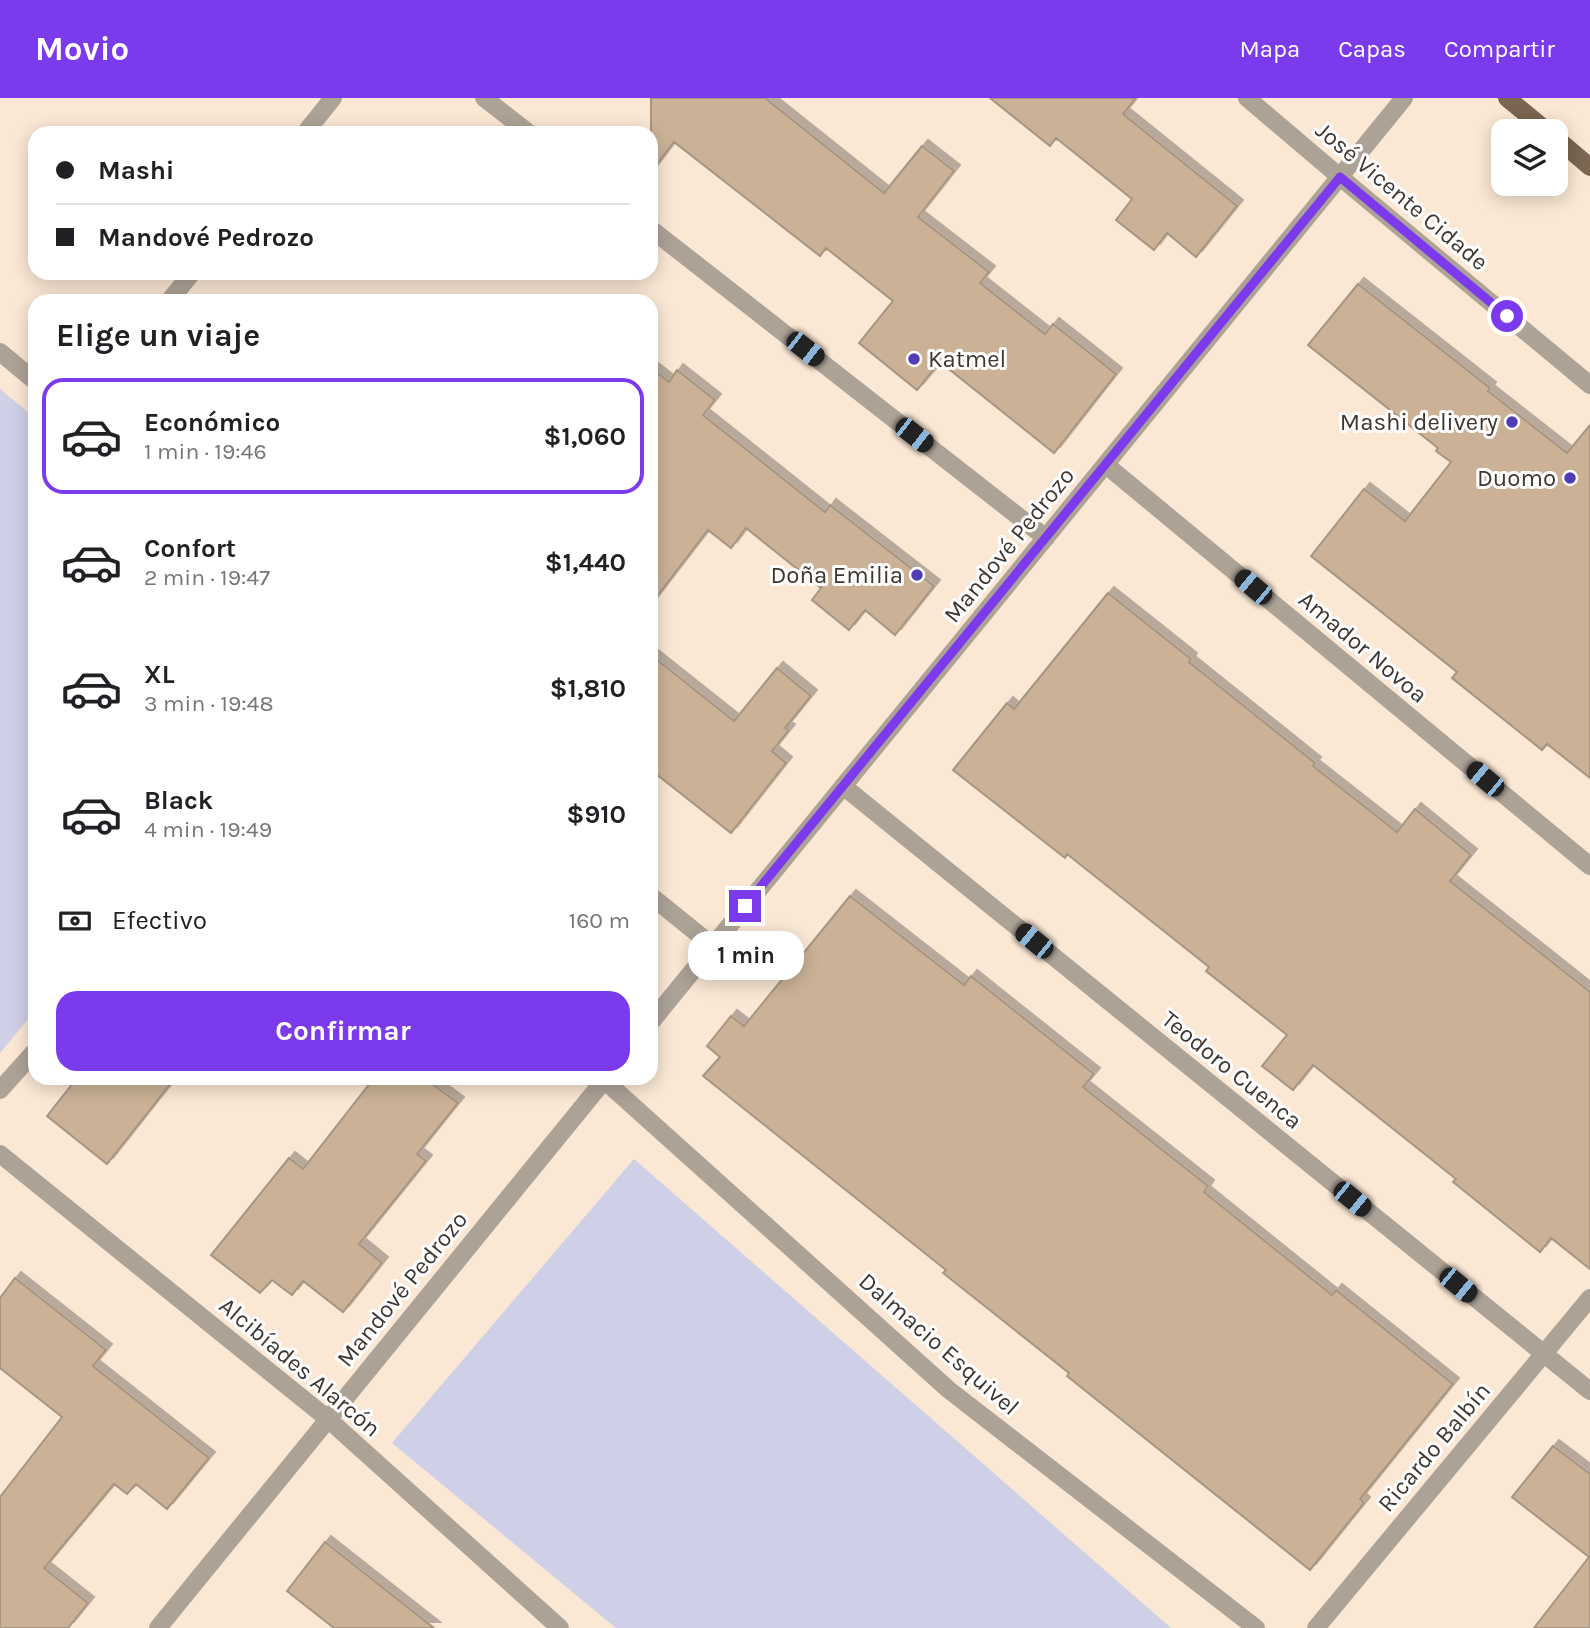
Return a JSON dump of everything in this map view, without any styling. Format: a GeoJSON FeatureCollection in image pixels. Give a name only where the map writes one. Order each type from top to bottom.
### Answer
{"type":"FeatureCollection","features":[{"type":"Feature","properties":{"kind":"main road"},"geometry":{"type":"LineString","coordinates":[[1507,98],[1532,119]]}},
{"type":"Feature","properties":{"kind":"main road"},"geometry":{"type":"LineString","coordinates":[[1568,148],[1590,167]]}},
{"type":"Feature","properties":{"kind":"street"},"geometry":{"type":"LineString","coordinates":[[311,126],[333,98]]}},
{"type":"Feature","properties":{"kind":"street"},"geometry":{"type":"LineString","coordinates":[[484,98],[520,126]]}},
{"type":"Feature","properties":{"kind":"street","name":"José Vicente Cidade"},"geometry":{"type":"LineString","coordinates":[[1247,98],[1590,385]]}},
{"type":"Feature","properties":{"kind":"street","name":"Mandové Pedrozo"},"geometry":{"type":"LineString","coordinates":[[658,1013],[1404,98]]}},
{"type":"Feature","properties":{"kind":"street"},"geometry":{"type":"LineString","coordinates":[[658,234],[1046,538]]}},
{"type":"Feature","properties":{"kind":"street"},"geometry":{"type":"LineString","coordinates":[[175,294],[186,280]]}},
{"type":"Feature","properties":{"kind":"street"},"geometry":{"type":"LineString","coordinates":[[0,352],[28,375]]}},
{"type":"Feature","properties":{"kind":"street","name":"Amador Novoa"},"geometry":{"type":"LineString","coordinates":[[1106,465],[1590,866]]}},
{"type":"Feature","properties":{"kind":"street","name":"Teodoro Cuenca"},"geometry":{"type":"LineString","coordinates":[[844,786],[1590,1391]]}},
{"type":"Feature","properties":{"kind":"street"},"geometry":{"type":"LineString","coordinates":[[658,902],[713,946]]}},
{"type":"Feature","properties":{"kind":"street"},"geometry":{"type":"LineString","coordinates":[[0,1090],[28,1059]]}},
{"type":"Feature","properties":{"kind":"street","name":"Mandové Pedrozo"},"geometry":{"type":"LineString","coordinates":[[158,1628],[600,1085]]}},
{"type":"Feature","properties":{"kind":"street","name":"Dalmacio Esquivel"},"geometry":{"type":"LineString","coordinates":[[612,1085],[949,1390],[1256,1628]]}},
{"type":"Feature","properties":{"kind":"street","name":"Alcibíades Alarcón"},"geometry":{"type":"LineString","coordinates":[[0,1154],[328,1419],[560,1628]]}},
{"type":"Feature","properties":{"kind":"street","name":"Ricardo Balbín"},"geometry":{"type":"LineString","coordinates":[[1316,1628],[1590,1297]]}},
{"type":"Feature","properties":{"kind":"shaded area"},"geometry":{"type":"Polygon","coordinates":[[[0,389],[28,412],[28,1019],[0,1053],[0,389]]]}},
{"type":"Feature","properties":{"kind":"shaded area"},"geometry":{"type":"Polygon","coordinates":[[[634,1159],[1171,1628],[616,1628],[392,1443],[634,1159]]]}},
{"type":"Feature","properties":{"kind":"building"},"geometry":{"type":"Polygon","coordinates":[[[651,98],[765,98],[884,193],[922,146],[954,171],[918,217],[989,272],[980,283],[1045,334],[1053,324],[1116,374],[1054,453],[940,362],[917,390],[859,343],[893,301],[826,248],[820,256],[674,142],[658,163],[658,126],[651,126],[651,98]]]}},
{"type":"Feature","properties":{"kind":"building"},"geometry":{"type":"Polygon","coordinates":[[[990,98],[1136,98],[1123,114],[1237,206],[1196,257],[1167,233],[1154,250],[1116,220],[1132,199],[1056,138],[1050,146],[990,98]]]}},
{"type":"Feature","properties":{"kind":"building"},"geometry":{"type":"Polygon","coordinates":[[[1358,284],[1490,388],[1488,391],[1567,453],[1590,425],[1590,778],[1547,744],[1542,750],[1452,678],[1457,672],[1311,556],[1364,489],[1405,521],[1451,462],[1436,451],[1438,448],[1308,345],[1358,284]]]}},
{"type":"Feature","properties":{"kind":"building"},"geometry":{"type":"Polygon","coordinates":[[[677,370],[715,400],[703,415],[825,512],[830,505],[934,586],[895,635],[865,610],[849,630],[812,600],[821,588],[746,528],[731,548],[708,530],[658,595],[658,373],[669,382],[677,370]]]}},
{"type":"Feature","properties":{"kind":"building"},"geometry":{"type":"Polygon","coordinates":[[[1108,593],[1315,763],[1313,766],[1397,832],[1415,809],[1471,855],[1450,881],[1590,992],[1590,1269],[1551,1238],[1540,1252],[1453,1182],[1456,1179],[1313,1065],[1293,1090],[1262,1066],[1287,1035],[1206,971],[1209,967],[1067,854],[1065,858],[953,770],[1007,703],[1014,709],[1108,593]]]}},
{"type":"Feature","properties":{"kind":"building"},"geometry":{"type":"Polygon","coordinates":[[[658,661],[734,721],[777,668],[811,696],[785,728],[789,730],[772,751],[786,763],[731,833],[658,776],[658,661]]]}},
{"type":"Feature","properties":{"kind":"building"},"geometry":{"type":"Polygon","coordinates":[[[850,896],[964,985],[971,976],[1094,1074],[1083,1087],[1208,1186],[1204,1192],[1332,1295],[1336,1290],[1453,1384],[1360,1499],[1364,1503],[1310,1570],[1067,1376],[1069,1373],[943,1273],[946,1270],[703,1076],[720,1057],[707,1046],[731,1016],[744,1026],[850,896]]]}},
{"type":"Feature","properties":{"kind":"building"},"geometry":{"type":"Polygon","coordinates":[[[71,1085],[169,1085],[107,1164],[47,1116],[71,1085]]]}},
{"type":"Feature","properties":{"kind":"building"},"geometry":{"type":"Polygon","coordinates":[[[369,1085],[434,1085],[458,1103],[417,1154],[426,1161],[359,1244],[382,1263],[343,1312],[303,1281],[292,1295],[272,1280],[260,1293],[211,1255],[289,1158],[303,1169],[369,1085]]]}},
{"type":"Feature","properties":{"kind":"building"},"geometry":{"type":"Polygon","coordinates":[[[15,1278],[106,1350],[93,1366],[209,1458],[167,1509],[136,1484],[127,1494],[114,1484],[44,1568],[88,1603],[68,1628],[0,1628],[0,1497],[62,1417],[0,1368],[0,1298],[15,1278]]]}},
{"type":"Feature","properties":{"kind":"building"},"geometry":{"type":"Polygon","coordinates":[[[1553,1446],[1590,1474],[1590,1628],[1534,1628],[1589,1557],[1512,1497],[1553,1446]]]}},
{"type":"Feature","properties":{"kind":"building"},"geometry":{"type":"Polygon","coordinates":[[[325,1542],[434,1628],[334,1628],[287,1591],[325,1542]]]}},
{"type":"Feature","properties":{"kind":"place","name":"Katmel"},"geometry":{"type":"Point","coordinates":[914,359]}},
{"type":"Feature","properties":{"kind":"place","name":"Mashi delivery"},"geometry":{"type":"Point","coordinates":[1512,422]}},
{"type":"Feature","properties":{"kind":"place","name":"Duomo"},"geometry":{"type":"Point","coordinates":[1570,478]}},
{"type":"Feature","properties":{"kind":"place","name":"Doña Emilia"},"geometry":{"type":"Point","coordinates":[917,575]}},
{"type":"Feature","properties":{"kind":"route"},"geometry":{"type":"LineString","coordinates":[[745,906],[1340,177],[1507,316]]}}]}
